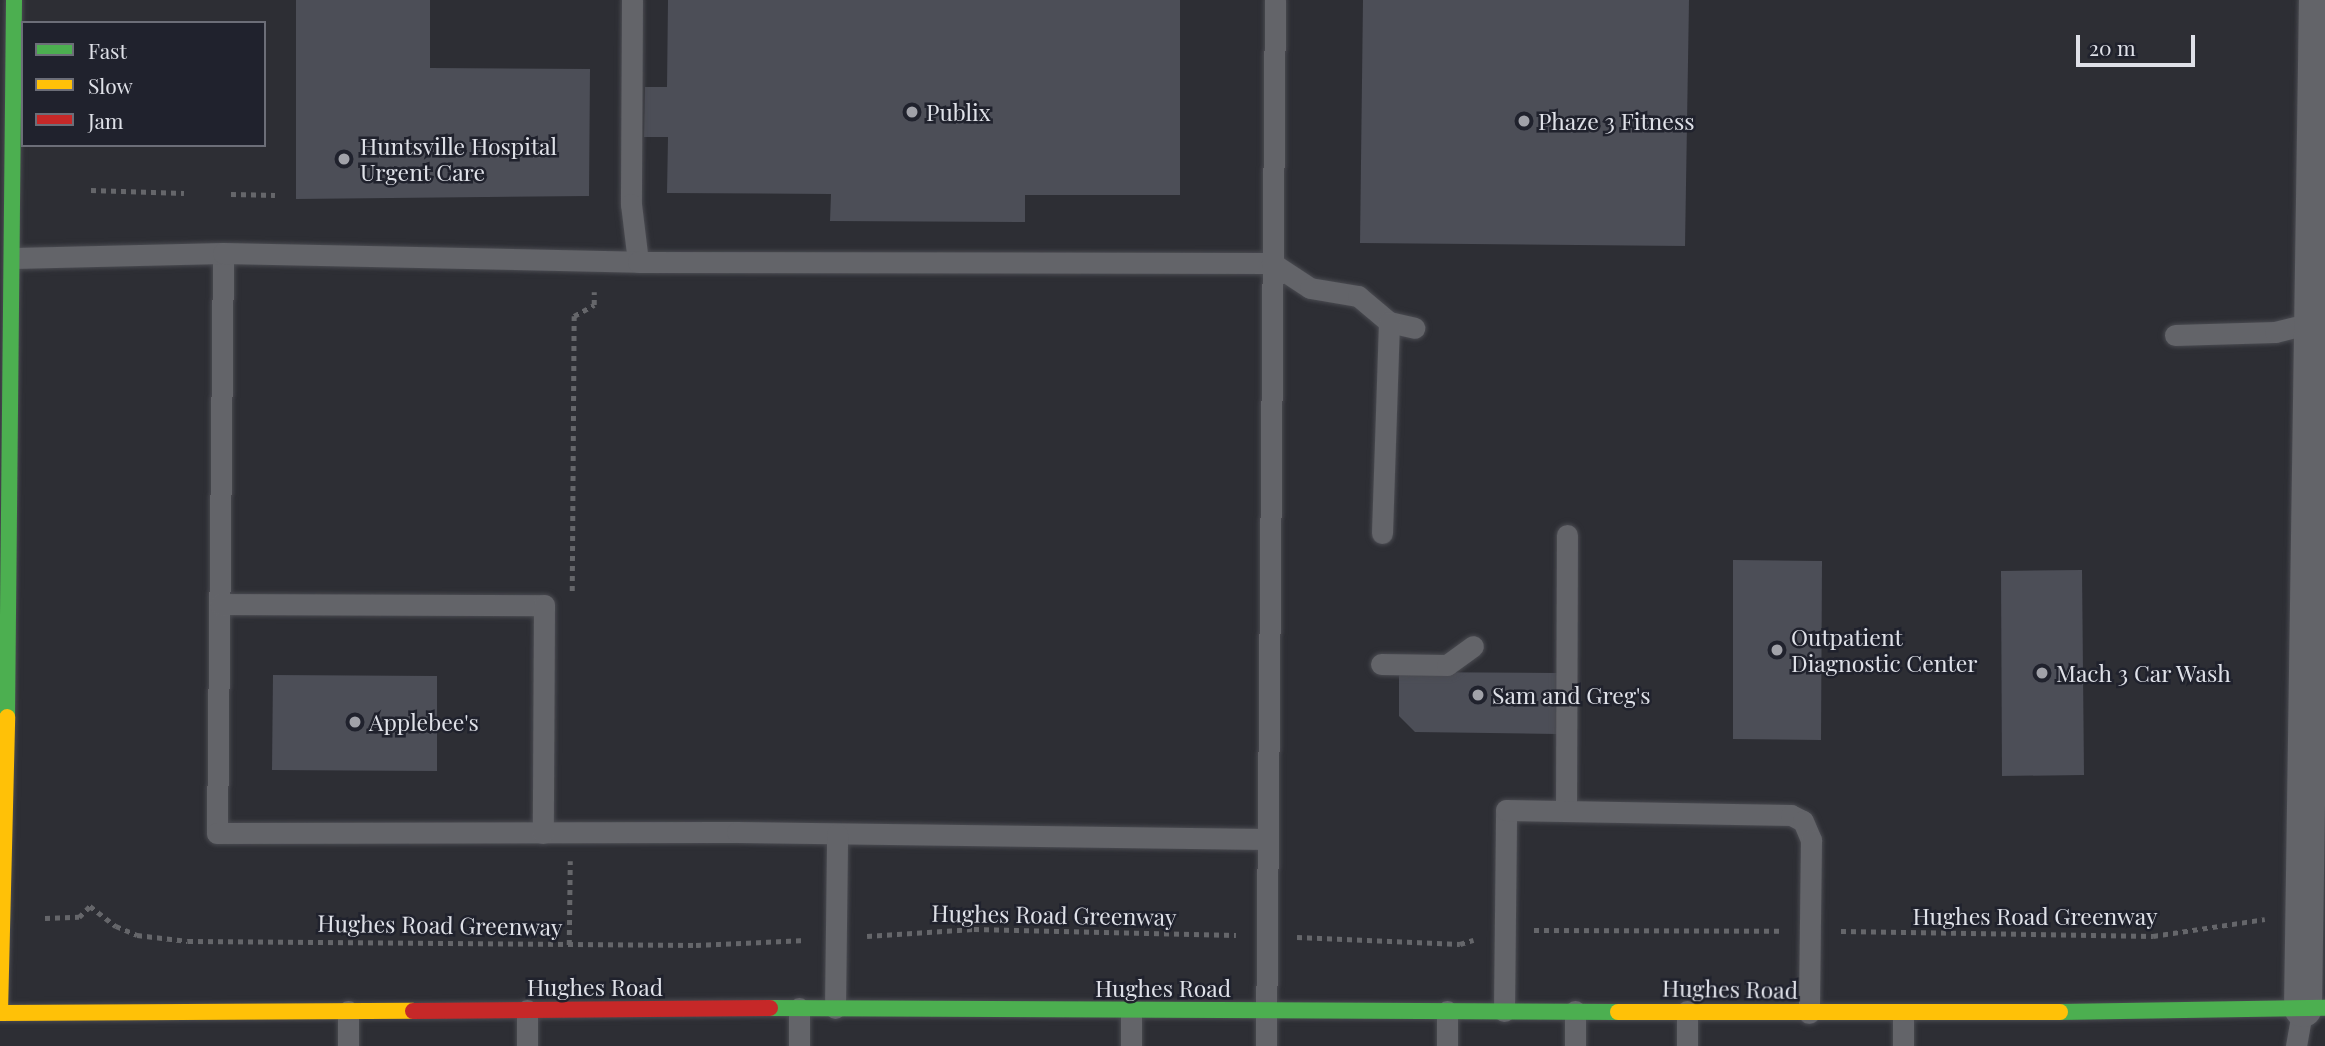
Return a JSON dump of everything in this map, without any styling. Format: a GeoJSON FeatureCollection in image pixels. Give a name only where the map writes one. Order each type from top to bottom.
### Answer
{"type":"FeatureCollection","features":[{"type":"Feature","properties":{"kind":"main road"},"geometry":{"type":"LineString","coordinates":[[0,1012],[5,918],[6,398],[14,258],[6,172],[14,0]]}},
{"type":"Feature","properties":{"kind":"main road","name":"Hughes Road"},"geometry":{"type":"LineString","coordinates":[[0,1012],[835,1008],[1903,1014],[2314,1008]]}},
{"type":"Feature","properties":{"kind":"street"},"geometry":{"type":"LineString","coordinates":[[2314,1008],[2321,87],[2318,0]]}},
{"type":"Feature","properties":{"kind":"lane"},"geometry":{"type":"LineString","coordinates":[[632,0],[631,204],[638,262]]}},
{"type":"Feature","properties":{"kind":"lane"},"geometry":{"type":"LineString","coordinates":[[1266,1046],[1275,0]]}},
{"type":"Feature","properties":{"kind":"lane"},"geometry":{"type":"LineString","coordinates":[[223,253],[217,833],[837,834],[1268,839]]}},
{"type":"Feature","properties":{"kind":"lane"},"geometry":{"type":"LineString","coordinates":[[14,258],[223,253],[638,262],[1272,263],[1310,288],[1358,296],[1389,322],[1414,328]]}},
{"type":"Feature","properties":{"kind":"lane"},"geometry":{"type":"LineString","coordinates":[[2175,335],[2275,332],[2319,321]]}},
{"type":"Feature","properties":{"kind":"lane"},"geometry":{"type":"LineString","coordinates":[[1382,533],[1389,322]]}},
{"type":"Feature","properties":{"kind":"lane"},"geometry":{"type":"LineString","coordinates":[[1566,811],[1567,535]]}},
{"type":"Feature","properties":{"kind":"lane"},"geometry":{"type":"LineString","coordinates":[[220,604],[544,605],[543,833]]}},
{"type":"Feature","properties":{"kind":"lane"},"geometry":{"type":"LineString","coordinates":[[1381,664],[1447,664],[1473,646]]}},
{"type":"Feature","properties":{"kind":"lane"},"geometry":{"type":"LineString","coordinates":[[1504,1011],[1506,810],[1791,815],[1803,821],[1811,840],[1809,1013]]}},
{"type":"Feature","properties":{"kind":"lane"},"geometry":{"type":"LineString","coordinates":[[835,1008],[837,834]]}},
{"type":"Feature","properties":{"kind":"lane"},"geometry":{"type":"LineString","coordinates":[[799,1008],[799,1046]]}},
{"type":"Feature","properties":{"kind":"lane"},"geometry":{"type":"LineString","coordinates":[[2296,1046],[2314,1008]]}},
{"type":"Feature","properties":{"kind":"lane"},"geometry":{"type":"LineString","coordinates":[[527,1010],[527,1046]]}},
{"type":"Feature","properties":{"kind":"lane"},"geometry":{"type":"LineString","coordinates":[[1130,1010],[1131,1046]]}},
{"type":"Feature","properties":{"kind":"lane"},"geometry":{"type":"LineString","coordinates":[[348,1011],[348,1046]]}},
{"type":"Feature","properties":{"kind":"lane"},"geometry":{"type":"LineString","coordinates":[[1447,1011],[1447,1046]]}},
{"type":"Feature","properties":{"kind":"lane"},"geometry":{"type":"LineString","coordinates":[[1575,1011],[1575,1046]]}},
{"type":"Feature","properties":{"kind":"lane"},"geometry":{"type":"LineString","coordinates":[[1686,1046],[1687,1011]]}},
{"type":"Feature","properties":{"kind":"lane"},"geometry":{"type":"LineString","coordinates":[[1903,1014],[1903,1046]]}},
{"type":"Feature","properties":{"kind":"path"},"geometry":{"type":"LineString","coordinates":[[91,190],[184,192]]}},
{"type":"Feature","properties":{"kind":"path"},"geometry":{"type":"LineString","coordinates":[[231,194],[275,195]]}},
{"type":"Feature","properties":{"kind":"path"},"geometry":{"type":"LineString","coordinates":[[571,603],[574,316],[594,305],[595,282]]}},
{"type":"Feature","properties":{"kind":"path"},"geometry":{"type":"LineString","coordinates":[[569,944],[570,858]]}},
{"type":"Feature","properties":{"kind":"path","name":"Hughes Road Greenway"},"geometry":{"type":"LineString","coordinates":[[79,917],[90,906],[116,926],[158,939],[569,944],[798,941]]}},
{"type":"Feature","properties":{"kind":"path","name":"Hughes Road Greenway"},"geometry":{"type":"LineString","coordinates":[[1837,930],[2153,936],[2273,918]]}},
{"type":"Feature","properties":{"kind":"path","name":"Hughes Road Greenway"},"geometry":{"type":"LineString","coordinates":[[877,935],[974,929],[1231,935]]}},
{"type":"Feature","properties":{"kind":"path"},"geometry":{"type":"LineString","coordinates":[[1541,929],[1782,931]]}},
{"type":"Feature","properties":{"kind":"path"},"geometry":{"type":"LineString","coordinates":[[1299,937],[1444,943]]}},
{"type":"Feature","properties":{"kind":"building"},"geometry":{"type":"Polygon","coordinates":[[[296,0],[430,0],[430,68],[590,69],[589,196],[296,199],[296,0]]]}},
{"type":"Feature","properties":{"kind":"building","name":"Publix"},"geometry":{"type":"Polygon","coordinates":[[[668,0],[1180,0],[1180,195],[1025,195],[1025,222],[830,221],[831,194],[667,193],[668,137],[644,137],[645,87],[667,87],[668,0]]]}},
{"type":"Feature","properties":{"kind":"building","name":"Phaze 3 Fitness"},"geometry":{"type":"Polygon","coordinates":[[[1363,0],[1689,0],[1685,246],[1360,243],[1363,0]]]}},
{"type":"Feature","properties":{"kind":"building","name":"Outpatient Diagnostic Center"},"geometry":{"type":"Polygon","coordinates":[[[1733,560],[1822,561],[1821,740],[1733,739],[1733,560]]]}},
{"type":"Feature","properties":{"kind":"building","name":"Mach 3 Car Wash"},"geometry":{"type":"Polygon","coordinates":[[[2082,570],[2084,775],[2002,776],[2001,571],[2082,570]]]}},
{"type":"Feature","properties":{"kind":"building","name":"Sam and Greg's"},"geometry":{"type":"Polygon","coordinates":[[[1399,672],[1557,673],[1557,734],[1415,732],[1399,716],[1399,672]]]}},
{"type":"Feature","properties":{"kind":"building"},"geometry":{"type":"Polygon","coordinates":[[[273,675],[437,676],[437,771],[272,770],[273,675]]]}},
{"type":"Feature","properties":{"kind":"traffic: fast"},"geometry":{"type":"LineString","coordinates":[[7,717],[14,0]]}},
{"type":"Feature","properties":{"kind":"traffic: fast"},"geometry":{"type":"LineString","coordinates":[[770,1008],[1618,1012]]}},
{"type":"Feature","properties":{"kind":"traffic: fast"},"geometry":{"type":"LineString","coordinates":[[2060,1012],[2325,1008]]}},
{"type":"Feature","properties":{"kind":"traffic: slow"},"geometry":{"type":"LineString","coordinates":[[0,1012],[7,717]]}},
{"type":"Feature","properties":{"kind":"traffic: slow"},"geometry":{"type":"LineString","coordinates":[[0,1013],[413,1011]]}},
{"type":"Feature","properties":{"kind":"traffic: slow"},"geometry":{"type":"LineString","coordinates":[[1618,1012],[2060,1012]]}},
{"type":"Feature","properties":{"kind":"traffic: jam"},"geometry":{"type":"LineString","coordinates":[[413,1011],[770,1008]]}},
{"type":"Feature","properties":{"kind":"place","name":"Publix"},"geometry":{"type":"Point","coordinates":[912,112]}},
{"type":"Feature","properties":{"kind":"place","name":"Phaze 3 Fitness"},"geometry":{"type":"Point","coordinates":[1524,121]}},
{"type":"Feature","properties":{"kind":"place","name":"Huntsville Hospital Urgent Care"},"geometry":{"type":"Point","coordinates":[344,159]}},
{"type":"Feature","properties":{"kind":"place","name":"Outpatient Diagnostic Center"},"geometry":{"type":"Point","coordinates":[1777,650]}},
{"type":"Feature","properties":{"kind":"place","name":"Mach 3 Car Wash"},"geometry":{"type":"Point","coordinates":[2042,673]}},
{"type":"Feature","properties":{"kind":"place","name":"Sam and Greg's"},"geometry":{"type":"Point","coordinates":[1478,695]}},
{"type":"Feature","properties":{"kind":"place","name":"Applebee's"},"geometry":{"type":"Point","coordinates":[355,722]}}]}
